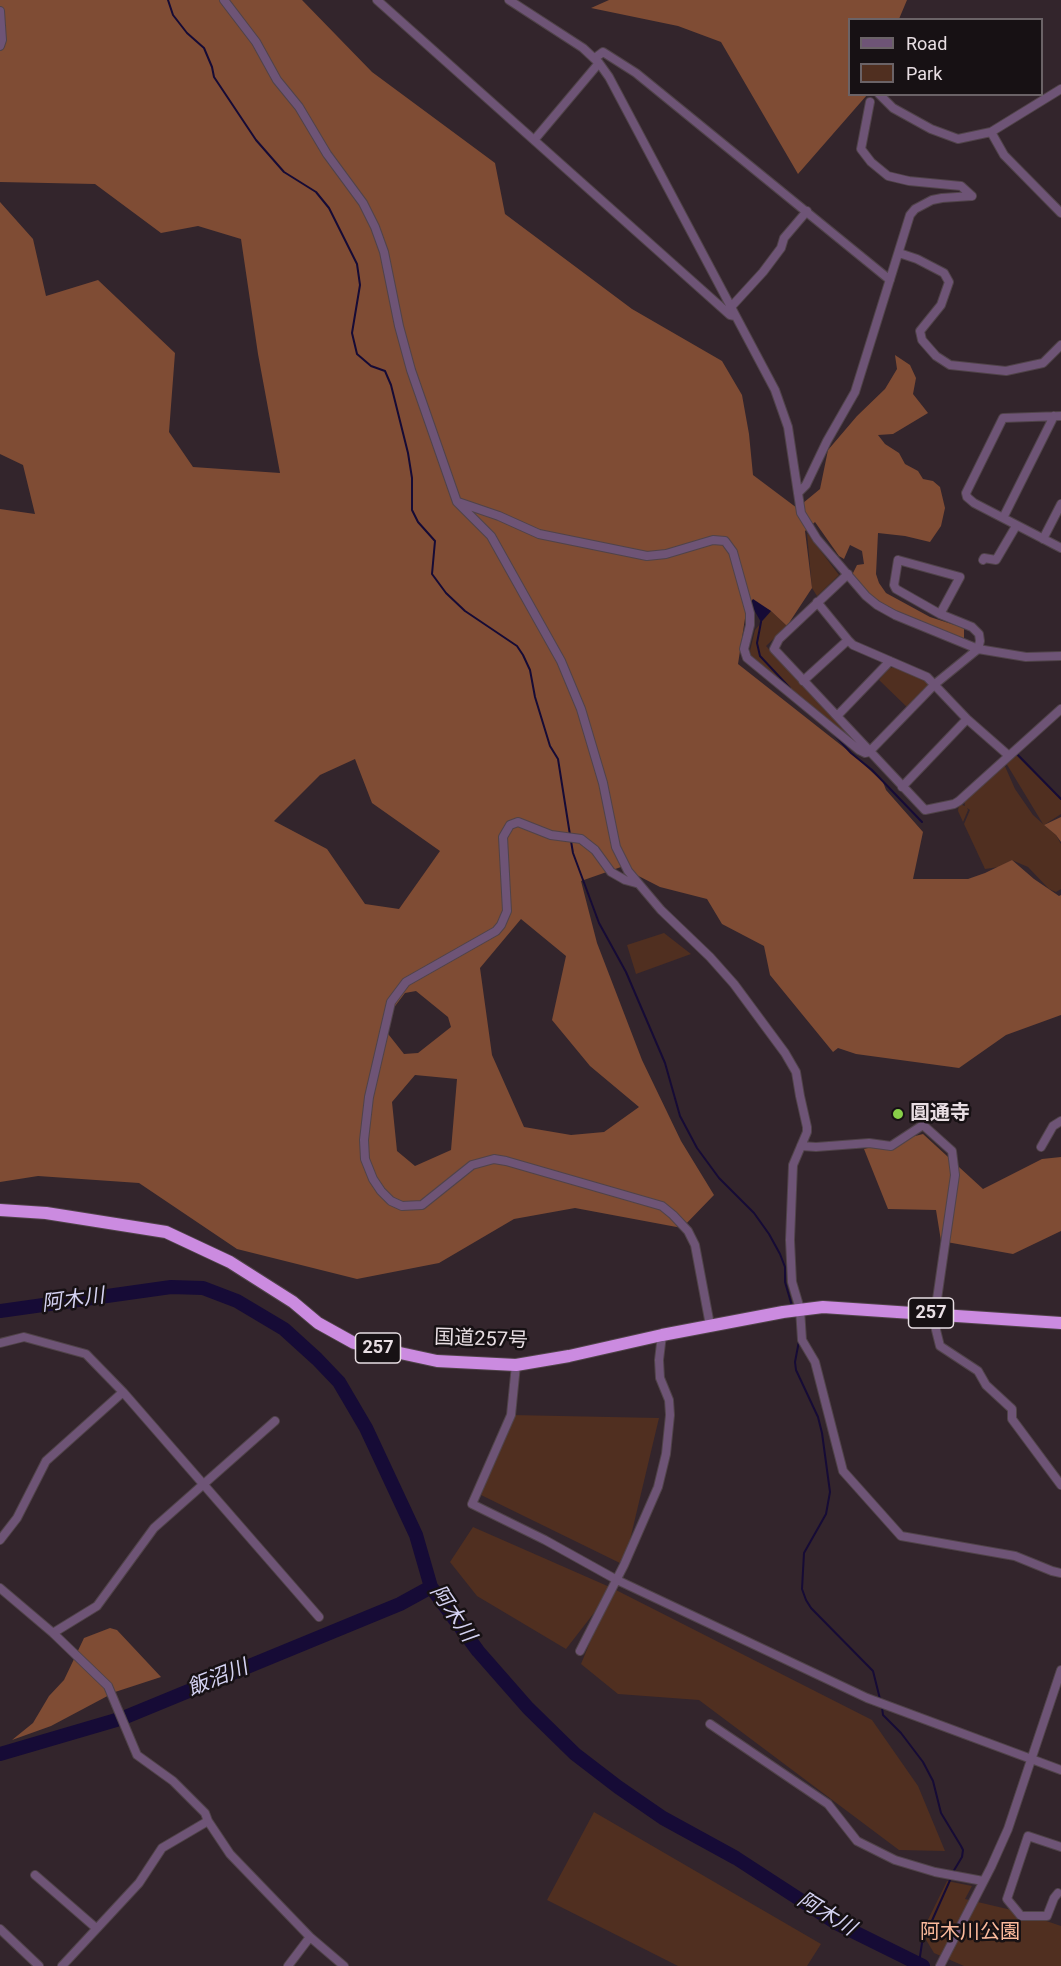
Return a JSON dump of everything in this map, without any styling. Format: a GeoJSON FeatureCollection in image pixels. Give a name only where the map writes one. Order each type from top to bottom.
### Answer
{"type":"FeatureCollection","features":[{"type":"Feature","properties":{"kind":"highway","name":"国道257号"},"geometry":{"type":"LineString","coordinates":[[0,1210],[46,1213],[166,1232],[230,1262],[293,1302],[318,1323],[354,1343],[437,1361],[516,1365],[569,1356],[710,1325],[823,1307],[1061,1323]]}},
{"type":"Feature","properties":{"kind":"street"},"geometry":{"type":"LineString","coordinates":[[224,0],[256,42],[277,80],[299,107],[327,154],[363,203],[375,227],[384,252],[399,326],[411,370],[457,502],[491,536],[561,661],[581,709],[603,783],[616,847],[628,871],[661,910],[747,999],[796,1072],[807,1132],[793,1165],[790,1240],[792,1282],[800,1309],[802,1340],[815,1362],[843,1471],[901,1536],[1016,1556],[1061,1573]]}},
{"type":"Feature","properties":{"kind":"street"},"geometry":{"type":"LineString","coordinates":[[377,0],[730,315],[781,248],[784,238],[807,211]]}},
{"type":"Feature","properties":{"kind":"street"},"geometry":{"type":"LineString","coordinates":[[509,0],[568,37],[597,60],[765,369],[782,406],[788,427],[801,513],[817,539],[866,596],[877,605],[918,625],[978,649],[1026,657],[1061,656]]}},
{"type":"Feature","properties":{"kind":"street"},"geometry":{"type":"LineString","coordinates":[[0,11],[2,40],[0,46]]}},
{"type":"Feature","properties":{"kind":"street"},"geometry":{"type":"LineString","coordinates":[[535,139],[597,60],[600,53],[608,54],[636,73],[890,280]]}},
{"type":"Feature","properties":{"kind":"street"},"geometry":{"type":"LineString","coordinates":[[881,96],[893,108],[912,119],[958,139],[991,132],[1061,89]]}},
{"type":"Feature","properties":{"kind":"street"},"geometry":{"type":"LineString","coordinates":[[799,492],[806,485],[826,441],[855,392],[910,215],[915,209],[932,200],[972,196],[961,186],[909,181],[888,176],[871,162],[861,149],[870,102]]}},
{"type":"Feature","properties":{"kind":"street"},"geometry":{"type":"LineString","coordinates":[[991,132],[1004,155],[1061,213]]}},
{"type":"Feature","properties":{"kind":"street"},"geometry":{"type":"LineString","coordinates":[[899,253],[917,259],[944,273],[949,282],[941,305],[920,331],[922,340],[936,356],[950,364],[1006,371],[1043,363],[1061,345]]}},
{"type":"Feature","properties":{"kind":"street"},"geometry":{"type":"LineString","coordinates":[[1058,416],[1004,418],[967,490],[967,497],[1016,526],[1061,548]]}},
{"type":"Feature","properties":{"kind":"street"},"geometry":{"type":"LineString","coordinates":[[1003,518],[1058,416]]}},
{"type":"Feature","properties":{"kind":"street"},"geometry":{"type":"LineString","coordinates":[[457,502],[499,516],[539,534],[647,556],[666,554],[713,540],[725,541],[733,552],[750,614],[750,625],[744,649],[747,658],[865,753],[869,752],[935,684],[978,649],[980,638],[976,630],[963,622],[940,614],[896,589],[894,585],[898,560],[960,577],[940,614]]}},
{"type":"Feature","properties":{"kind":"street"},"geometry":{"type":"LineString","coordinates":[[1043,539],[1061,504]]}},
{"type":"Feature","properties":{"kind":"street"},"geometry":{"type":"LineString","coordinates":[[982,560],[984,558],[996,560],[1016,526]]}},
{"type":"Feature","properties":{"kind":"street"},"geometry":{"type":"LineString","coordinates":[[848,574],[774,646],[776,652],[924,810],[954,804],[1061,709]]}},
{"type":"Feature","properties":{"kind":"street"},"geometry":{"type":"LineString","coordinates":[[818,602],[853,645],[927,676],[967,719],[1008,755]]}},
{"type":"Feature","properties":{"kind":"street"},"geometry":{"type":"LineString","coordinates":[[803,681],[848,640]]}},
{"type":"Feature","properties":{"kind":"street"},"geometry":{"type":"LineString","coordinates":[[837,716],[891,661]]}},
{"type":"Feature","properties":{"kind":"street"},"geometry":{"type":"LineString","coordinates":[[902,787],[967,719]]}},
{"type":"Feature","properties":{"kind":"street"},"geometry":{"type":"LineString","coordinates":[[637,883],[625,880],[611,872],[589,843],[576,838],[551,835],[518,822],[510,825],[503,837],[507,911],[501,925],[496,931],[406,982],[388,1009],[369,1097],[364,1140],[365,1159],[381,1191],[391,1201],[402,1206],[422,1205],[472,1165],[494,1159],[662,1206],[688,1231],[695,1245],[710,1325]]}},
{"type":"Feature","properties":{"kind":"street"},"geometry":{"type":"LineString","coordinates":[[1041,1147],[1053,1126],[1061,1121]]}},
{"type":"Feature","properties":{"kind":"street"},"geometry":{"type":"LineString","coordinates":[[801,1146],[869,1143],[891,1146],[923,1125],[952,1151],[955,1174],[935,1313],[940,1346],[978,1371],[986,1385],[1012,1409],[1012,1419],[1061,1485]]}},
{"type":"Feature","properties":{"kind":"street"},"geometry":{"type":"LineString","coordinates":[[580,1651],[617,1580],[658,1487],[666,1454],[670,1415],[669,1400],[660,1378],[658,1360],[662,1335]]}},
{"type":"Feature","properties":{"kind":"street"},"geometry":{"type":"LineString","coordinates":[[0,1343],[24,1337],[86,1354],[123,1392],[319,1617]]}},
{"type":"Feature","properties":{"kind":"street"},"geometry":{"type":"LineString","coordinates":[[516,1365],[511,1415],[472,1504],[545,1540],[617,1580],[867,1698],[1061,1770]]}},
{"type":"Feature","properties":{"kind":"street"},"geometry":{"type":"LineString","coordinates":[[0,1539],[17,1518],[46,1461],[123,1392]]}},
{"type":"Feature","properties":{"kind":"street"},"geometry":{"type":"LineString","coordinates":[[52,1633],[97,1606],[154,1528],[275,1421]]}},
{"type":"Feature","properties":{"kind":"street"},"geometry":{"type":"LineString","coordinates":[[0,1587],[108,1686],[137,1755],[173,1780],[205,1814],[230,1854],[310,1937],[344,1966]]}},
{"type":"Feature","properties":{"kind":"street"},"geometry":{"type":"LineString","coordinates":[[940,1966],[1008,1829],[1061,1670]]}},
{"type":"Feature","properties":{"kind":"street"},"geometry":{"type":"LineString","coordinates":[[710,1724],[828,1804],[857,1841],[896,1860],[946,1874],[983,1881]]}},
{"type":"Feature","properties":{"kind":"street"},"geometry":{"type":"LineString","coordinates":[[63,1966],[139,1882],[162,1848],[208,1821]]}},
{"type":"Feature","properties":{"kind":"street"},"geometry":{"type":"LineString","coordinates":[[1060,1890],[1047,1916],[1022,1916],[1007,1899],[1028,1836],[1061,1847]]}},
{"type":"Feature","properties":{"kind":"street"},"geometry":{"type":"LineString","coordinates":[[35,1875],[96,1928]]}},
{"type":"Feature","properties":{"kind":"street"},"geometry":{"type":"LineString","coordinates":[[0,1929],[39,1966]]}},
{"type":"Feature","properties":{"kind":"street"},"geometry":{"type":"LineString","coordinates":[[288,1966],[310,1937]]}},
{"type":"Feature","properties":{"kind":"green space"},"geometry":{"type":"Polygon","coordinates":[[[807,533],[839,575],[817,596],[812,588],[807,533]]]}},
{"type":"Feature","properties":{"kind":"green space"},"geometry":{"type":"Polygon","coordinates":[[[771,611],[787,626],[766,646],[852,739],[752,659],[750,651],[755,630],[771,611]]]}},
{"type":"Feature","properties":{"kind":"green space"},"geometry":{"type":"Polygon","coordinates":[[[895,667],[929,682],[928,688],[909,709],[879,680],[889,668],[895,667]]]}},
{"type":"Feature","properties":{"kind":"green space"},"geometry":{"type":"Polygon","coordinates":[[[1015,754],[1061,800],[1061,814],[1044,825],[1056,835],[1061,844],[1061,889],[1056,892],[1049,889],[1028,867],[1012,860],[999,867],[985,869],[964,824],[970,810],[967,808],[963,822],[958,811],[959,804],[965,806],[964,801],[1004,764],[1015,789],[1033,815],[1043,824],[1006,763],[1015,754]]]}},
{"type":"Feature","properties":{"kind":"green space"},"geometry":{"type":"Polygon","coordinates":[[[664,933],[691,954],[636,974],[627,945],[664,933]]]}},
{"type":"Feature","properties":{"kind":"green space"},"geometry":{"type":"Polygon","coordinates":[[[511,1415],[659,1418],[624,1565],[481,1495],[511,1415]]]}},
{"type":"Feature","properties":{"kind":"green space"},"geometry":{"type":"Polygon","coordinates":[[[473,1527],[612,1588],[872,1720],[918,1786],[945,1851],[899,1850],[699,1700],[618,1694],[581,1664],[611,1591],[566,1649],[477,1596],[450,1562],[473,1527]]]}},
{"type":"Feature","properties":{"kind":"green space"},"geometry":{"type":"Polygon","coordinates":[[[594,1812],[821,1944],[807,1966],[678,1966],[547,1900],[594,1812]]]}},
{"type":"Feature","properties":{"kind":"green space","name":"阿木川公園"},"geometry":{"type":"Polygon","coordinates":[[[947,1881],[972,1886],[965,1899],[1020,1912],[1061,1926],[1061,1966],[964,1966],[934,1953],[925,1938],[924,1928],[947,1881]]]}},
{"type":"Feature","properties":{"kind":"shaded area"},"geometry":{"type":"Polygon","coordinates":[[[0,0],[302,0],[372,72],[495,163],[505,214],[632,309],[722,361],[742,395],[753,475],[797,508],[820,489],[828,450],[857,416],[885,389],[897,369],[895,355],[910,365],[916,378],[913,394],[928,413],[893,434],[878,435],[885,444],[899,453],[905,464],[918,471],[923,479],[933,481],[940,487],[945,508],[941,526],[930,542],[878,533],[876,574],[886,593],[930,617],[964,628],[964,640],[882,605],[852,575],[857,565],[864,564],[862,551],[850,545],[844,559],[839,556],[815,522],[805,531],[812,588],[787,626],[771,611],[748,599],[738,664],[851,753],[883,782],[886,790],[923,832],[913,879],[968,879],[1012,860],[1034,879],[1059,896],[1061,895],[1061,1015],[1006,1035],[959,1068],[856,1054],[838,1048],[833,1052],[770,975],[764,946],[722,924],[707,899],[660,887],[621,867],[581,881],[597,943],[642,1060],[681,1141],[714,1195],[682,1228],[575,1208],[514,1219],[439,1263],[357,1279],[237,1249],[139,1183],[38,1176],[0,1182],[0,509],[35,514],[23,465],[0,454],[0,202],[33,239],[46,296],[98,280],[175,353],[169,432],[193,467],[280,473],[258,354],[241,239],[198,226],[161,233],[95,184],[0,182],[0,0]],[[355,759],[320,775],[274,821],[327,849],[365,904],[399,909],[440,851],[372,803],[355,759]],[[521,919],[480,968],[492,1055],[524,1127],[571,1135],[604,1132],[639,1107],[590,1066],[552,1020],[566,956],[521,919]],[[416,991],[405,993],[386,1018],[385,1030],[404,1054],[418,1053],[451,1027],[448,1017],[416,991]],[[415,1075],[392,1102],[397,1151],[415,1166],[451,1150],[457,1079],[415,1075]]]}},
{"type":"Feature","properties":{"kind":"shaded area"},"geometry":{"type":"Polygon","coordinates":[[[609,0],[907,0],[899,18],[848,18],[848,96],[866,96],[798,174],[721,42],[678,26],[591,8],[609,0]]]}},
{"type":"Feature","properties":{"kind":"shaded area"},"geometry":{"type":"Polygon","coordinates":[[[753,599],[771,611],[761,622],[750,603],[753,599]]]}},
{"type":"Feature","properties":{"kind":"shaded area"},"geometry":{"type":"Polygon","coordinates":[[[1061,817],[1061,842],[1044,825],[1061,817]]]}},
{"type":"Feature","properties":{"kind":"shaded area"},"geometry":{"type":"Polygon","coordinates":[[[923,1134],[983,1189],[1042,1159],[1061,1157],[1061,1231],[1013,1254],[941,1241],[936,1210],[888,1209],[864,1149],[923,1134]]]}},
{"type":"Feature","properties":{"kind":"shaded area"},"geometry":{"type":"Polygon","coordinates":[[[110,1628],[117,1630],[161,1677],[115,1692],[51,1726],[12,1740],[33,1723],[49,1696],[64,1680],[84,1638],[110,1628]]]}},
{"type":"Feature","properties":{"kind":"waterway"},"geometry":{"type":"LineString","coordinates":[[168,0],[173,15],[187,33],[204,48],[214,77],[256,140],[284,172],[316,192],[329,208],[357,264],[360,285],[352,333],[357,354],[371,366],[385,371],[391,385],[408,453],[412,478],[412,510],[418,522],[435,541],[432,574],[446,593],[465,611],[517,646],[523,655],[530,670],[535,697],[550,746],[558,759],[570,835]]}},
{"type":"Feature","properties":{"kind":"waterway"},"geometry":{"type":"LineString","coordinates":[[761,622],[757,643],[760,656],[790,688]]}},
{"type":"Feature","properties":{"kind":"waterway"},"geometry":{"type":"LineString","coordinates":[[833,733],[922,822]]}},
{"type":"Feature","properties":{"kind":"waterway"},"geometry":{"type":"LineString","coordinates":[[1016,753],[1061,799]]}},
{"type":"Feature","properties":{"kind":"waterway"},"geometry":{"type":"LineString","coordinates":[[571,841],[573,853],[599,923],[626,972],[665,1063],[680,1116],[697,1148],[719,1178],[754,1213],[769,1234],[785,1267],[785,1282],[792,1306]]}},
{"type":"Feature","properties":{"kind":"waterway","name":"阿木川"},"geometry":{"type":"LineString","coordinates":[[0,1311],[171,1287],[203,1288],[237,1301],[284,1329],[339,1382],[366,1428],[416,1535],[431,1587],[478,1651],[528,1708],[575,1754],[663,1818],[736,1858],[836,1923],[923,1966]]}},
{"type":"Feature","properties":{"kind":"waterway"},"geometry":{"type":"LineString","coordinates":[[799,1341],[795,1362],[796,1370],[818,1417],[830,1492],[826,1514],[804,1553],[802,1589],[811,1608],[873,1671],[880,1699]]}},
{"type":"Feature","properties":{"kind":"waterway","name":"飯沼川"},"geometry":{"type":"LineString","coordinates":[[0,1754],[123,1718],[400,1604],[431,1587]]}},
{"type":"Feature","properties":{"kind":"waterway"},"geometry":{"type":"LineString","coordinates":[[882,1707],[883,1715],[901,1733],[923,1762],[933,1781],[941,1813],[963,1850],[962,1857],[953,1872]]}},
{"type":"Feature","properties":{"kind":"waterway"},"geometry":{"type":"LineString","coordinates":[[919,1963],[922,1943],[951,1878]]}},
{"type":"Feature","properties":{"kind":"place","name":"圓通寺"},"geometry":{"type":"Point","coordinates":[898,1114]}}]}
